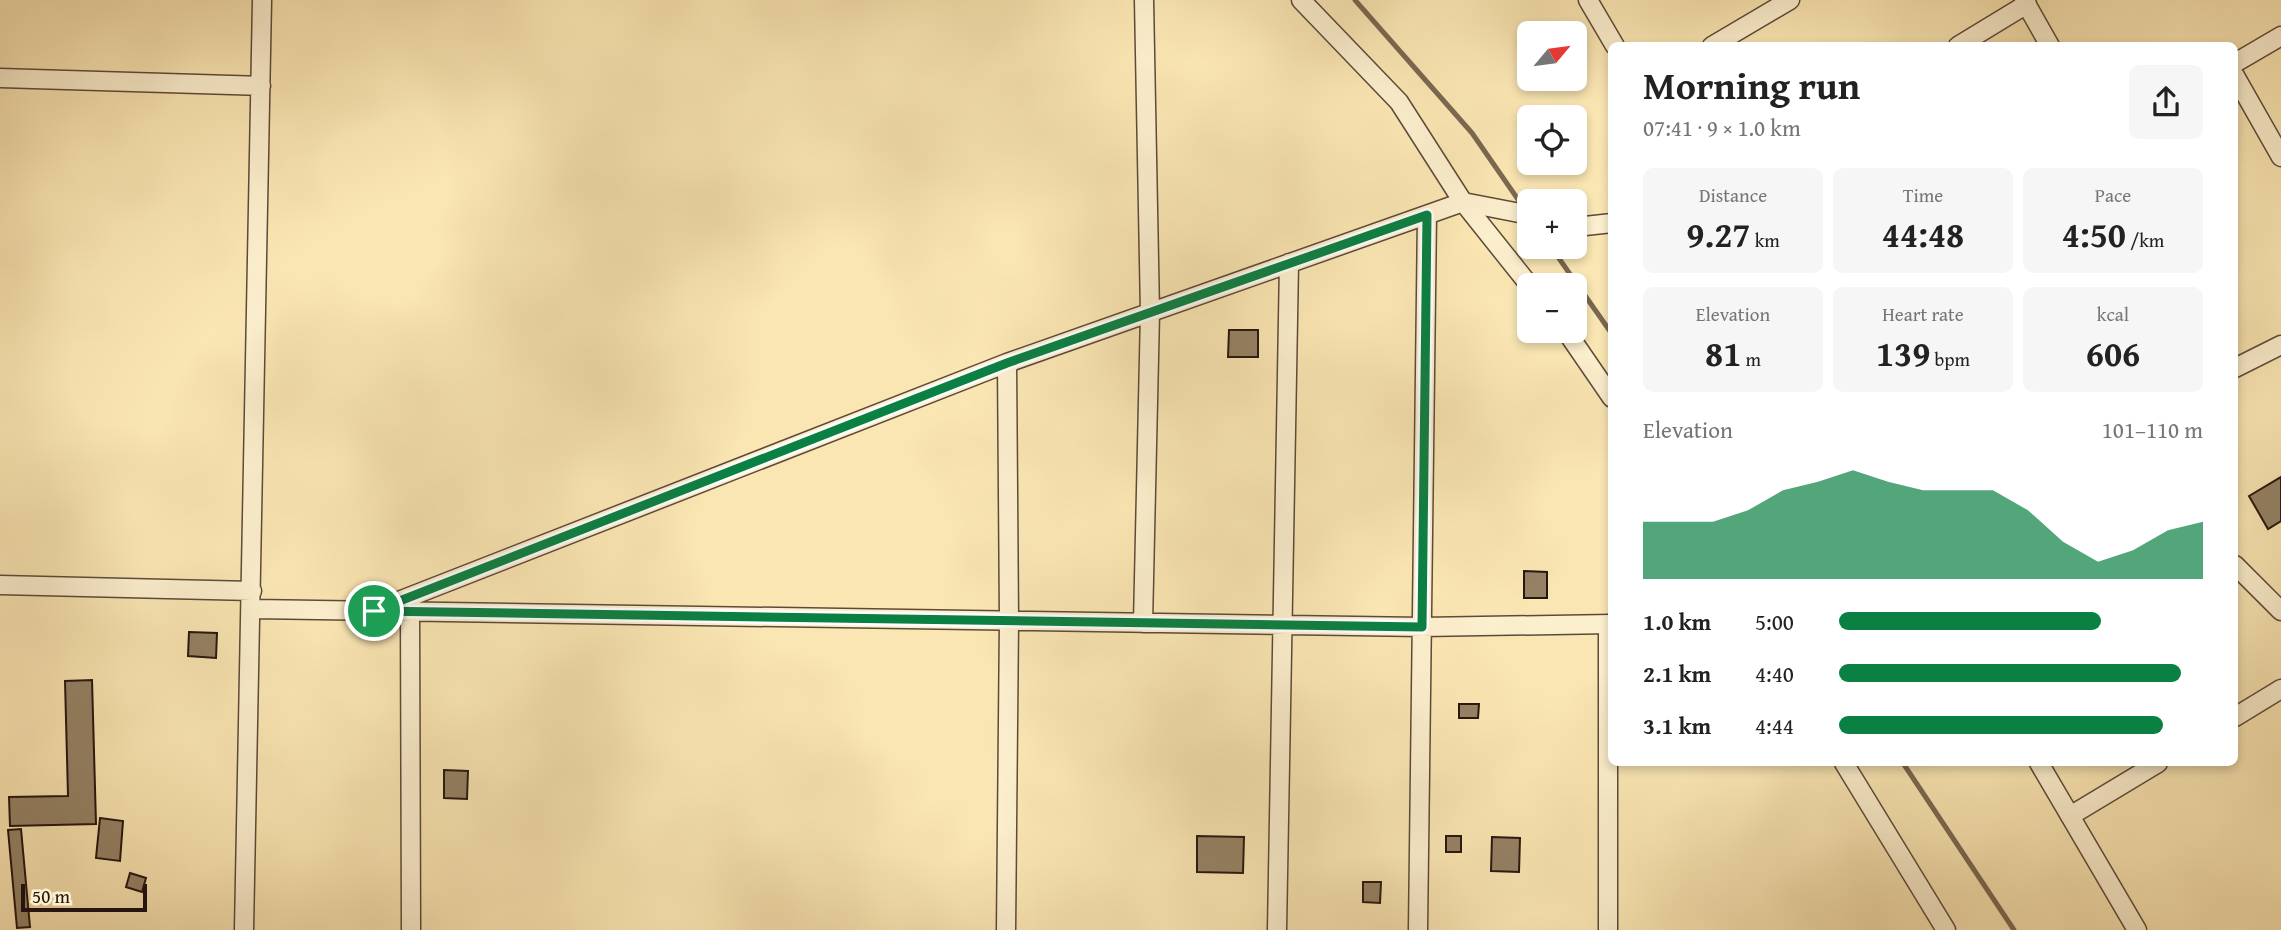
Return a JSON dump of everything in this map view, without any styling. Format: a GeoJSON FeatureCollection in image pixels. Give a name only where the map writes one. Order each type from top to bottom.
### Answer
{"type":"FeatureCollection","features":[{"type":"Feature","properties":{"kind":"street"},"geometry":{"type":"LineString","coordinates":[[244,930],[262,0]]}},
{"type":"Feature","properties":{"kind":"street"},"geometry":{"type":"LineString","coordinates":[[1143,623],[1150,313],[1144,0]]}},
{"type":"Feature","properties":{"kind":"street"},"geometry":{"type":"LineString","coordinates":[[1301,0],[1399,102],[1462,202],[1519,273]]}},
{"type":"Feature","properties":{"kind":"street"},"geometry":{"type":"LineString","coordinates":[[1588,0],[1613,42]]}},
{"type":"Feature","properties":{"kind":"street"},"geometry":{"type":"LineString","coordinates":[[1719,42],[1790,0]]}},
{"type":"Feature","properties":{"kind":"street"},"geometry":{"type":"LineString","coordinates":[[1964,42],[2025,2],[2048,42]]}},
{"type":"Feature","properties":{"kind":"street"},"geometry":{"type":"LineString","coordinates":[[2238,61],[2281,36]]}},
{"type":"Feature","properties":{"kind":"street"},"geometry":{"type":"LineString","coordinates":[[0,78],[261,86]]}},
{"type":"Feature","properties":{"kind":"street"},"geometry":{"type":"LineString","coordinates":[[2238,81],[2281,157]]}},
{"type":"Feature","properties":{"kind":"street"},"geometry":{"type":"LineString","coordinates":[[374,611],[1007,363],[1462,202],[1517,213]]}},
{"type":"Feature","properties":{"kind":"street"},"geometry":{"type":"LineString","coordinates":[[1418,930],[1427,215]]}},
{"type":"Feature","properties":{"kind":"street"},"geometry":{"type":"LineString","coordinates":[[1587,226],[1608,223]]}},
{"type":"Feature","properties":{"kind":"street"},"geometry":{"type":"LineString","coordinates":[[1277,930],[1289,263]]}},
{"type":"Feature","properties":{"kind":"street"},"geometry":{"type":"LineString","coordinates":[[1574,343],[1608,392]]}},
{"type":"Feature","properties":{"kind":"street"},"geometry":{"type":"LineString","coordinates":[[2238,366],[2281,345]]}},
{"type":"Feature","properties":{"kind":"street"},"geometry":{"type":"LineString","coordinates":[[1006,930],[1009,620],[1007,363]]}},
{"type":"Feature","properties":{"kind":"street"},"geometry":{"type":"LineString","coordinates":[[2238,568],[2281,611]]}},
{"type":"Feature","properties":{"kind":"street"},"geometry":{"type":"LineString","coordinates":[[0,585],[252,591]]}},
{"type":"Feature","properties":{"kind":"street"},"geometry":{"type":"LineString","coordinates":[[252,609],[1422,627],[1608,624]]}},
{"type":"Feature","properties":{"kind":"street"},"geometry":{"type":"LineString","coordinates":[[410,611],[411,930]]}},
{"type":"Feature","properties":{"kind":"street"},"geometry":{"type":"LineString","coordinates":[[2238,715],[2281,689]]}},
{"type":"Feature","properties":{"kind":"street"},"geometry":{"type":"LineString","coordinates":[[1608,930],[1609,766]]}},
{"type":"Feature","properties":{"kind":"street"},"geometry":{"type":"LineString","coordinates":[[1845,766],[1946,930]]}},
{"type":"Feature","properties":{"kind":"street"},"geometry":{"type":"LineString","coordinates":[[2041,766],[2137,930]]}},
{"type":"Feature","properties":{"kind":"street"},"geometry":{"type":"LineString","coordinates":[[2070,816],[2153,766]]}},
{"type":"Feature","properties":{"kind":"building"},"geometry":{"type":"Polygon","coordinates":[[[1229,330],[1258,330],[1258,357],[1228,357],[1229,330]]]}},
{"type":"Feature","properties":{"kind":"building"},"geometry":{"type":"Polygon","coordinates":[[[2281,477],[2281,521],[2268,529],[2249,496],[2281,477]]]}},
{"type":"Feature","properties":{"kind":"building"},"geometry":{"type":"Polygon","coordinates":[[[1524,571],[1547,572],[1547,598],[1524,598],[1524,571]]]}},
{"type":"Feature","properties":{"kind":"building"},"geometry":{"type":"Polygon","coordinates":[[[189,632],[217,633],[216,658],[188,656],[189,632]]]}},
{"type":"Feature","properties":{"kind":"building"},"geometry":{"type":"Polygon","coordinates":[[[92,680],[96,824],[10,826],[9,797],[68,796],[65,681],[92,680]]]}},
{"type":"Feature","properties":{"kind":"building"},"geometry":{"type":"Polygon","coordinates":[[[1459,704],[1479,704],[1478,718],[1459,718],[1459,704]]]}},
{"type":"Feature","properties":{"kind":"building"},"geometry":{"type":"Polygon","coordinates":[[[444,770],[468,771],[467,799],[444,798],[444,770]]]}},
{"type":"Feature","properties":{"kind":"building"},"geometry":{"type":"Polygon","coordinates":[[[100,818],[123,821],[120,861],[96,858],[100,818]]]}},
{"type":"Feature","properties":{"kind":"building"},"geometry":{"type":"Polygon","coordinates":[[[21,829],[30,927],[17,928],[8,830],[21,829]]]}},
{"type":"Feature","properties":{"kind":"building"},"geometry":{"type":"Polygon","coordinates":[[[1197,836],[1244,837],[1243,873],[1197,872],[1197,836]]]}},
{"type":"Feature","properties":{"kind":"building"},"geometry":{"type":"Polygon","coordinates":[[[1446,836],[1461,836],[1461,852],[1446,852],[1446,836]]]}},
{"type":"Feature","properties":{"kind":"building"},"geometry":{"type":"Polygon","coordinates":[[[1492,837],[1520,838],[1519,872],[1491,871],[1492,837]]]}},
{"type":"Feature","properties":{"kind":"building"},"geometry":{"type":"Polygon","coordinates":[[[130,873],[146,878],[142,892],[126,887],[130,873]]]}},
{"type":"Feature","properties":{"kind":"building"},"geometry":{"type":"Polygon","coordinates":[[[1363,882],[1381,882],[1380,903],[1363,902],[1363,882]]]}},
{"type":"Feature","properties":{"kind":"waterway"},"geometry":{"type":"LineString","coordinates":[[1355,0],[1472,133],[1517,198]]}},
{"type":"Feature","properties":{"kind":"waterway"},"geometry":{"type":"LineString","coordinates":[[1559,259],[1608,328]]}},
{"type":"Feature","properties":{"kind":"waterway"},"geometry":{"type":"LineString","coordinates":[[1905,766],[2014,930]]}},
{"type":"Feature","properties":{"kind":"route"},"geometry":{"type":"LineString","coordinates":[[1427,215],[1422,627],[374,611],[1007,363],[1427,215]]}}]}
